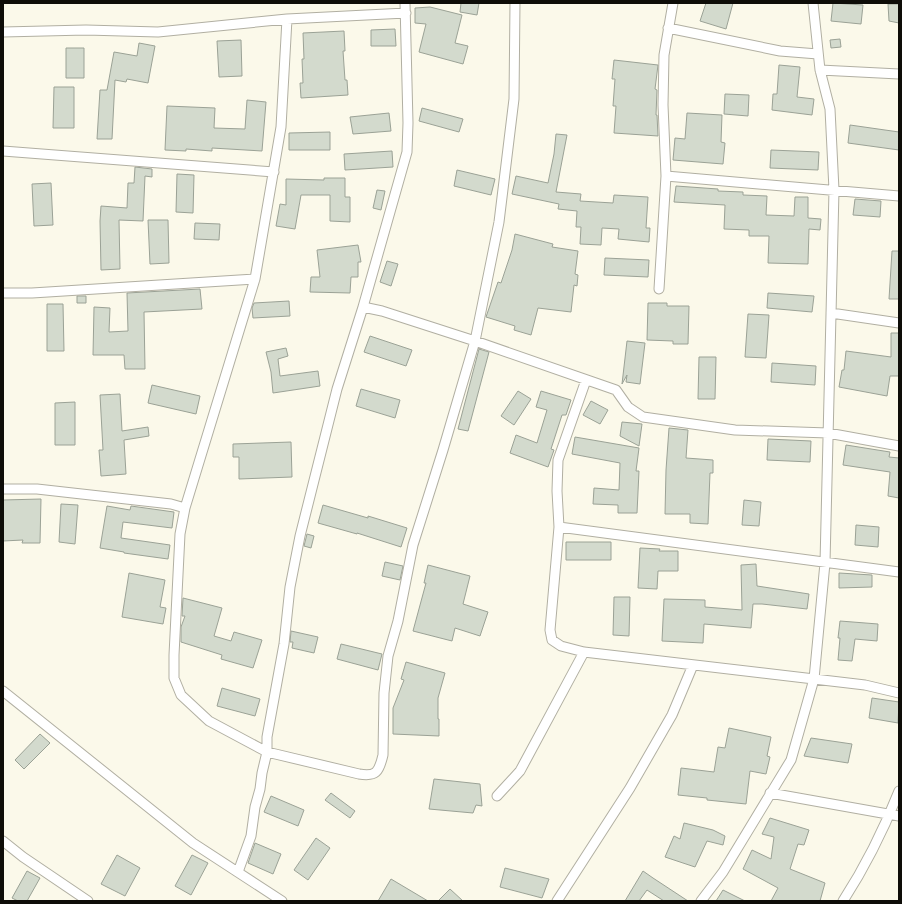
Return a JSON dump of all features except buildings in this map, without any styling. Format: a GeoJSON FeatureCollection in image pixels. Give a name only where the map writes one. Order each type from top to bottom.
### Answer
{"type":"FeatureCollection","features":[{"type":"Feature","properties":{"kind":"street"},"geometry":{"type":"LineString","coordinates":[[287,19],[283,105],[274,172],[255,279],[185,508],[180,534],[174,678],[181,695],[209,721],[267,752],[370,776],[377,772],[381,765],[383,755],[385,672],[398,621],[413,545],[475,341],[499,222],[514,92],[515,3]]}},
{"type":"Feature","properties":{"kind":"street"},"geometry":{"type":"LineString","coordinates":[[659,289],[666,176],[663,105],[664,55],[673,3]]}},
{"type":"Feature","properties":{"kind":"street"},"geometry":{"type":"LineString","coordinates":[[701,901],[723,872],[791,760],[814,679],[825,563],[834,190],[830,109],[820,70],[813,3]]}},
{"type":"Feature","properties":{"kind":"street"},"geometry":{"type":"LineString","coordinates":[[3,32],[86,30],[158,32],[405,8],[408,123],[407,152],[363,307],[337,389],[300,536],[290,587],[284,644],[267,737],[267,752],[251,836],[238,872]]}},
{"type":"Feature","properties":{"kind":"street"},"geometry":{"type":"LineString","coordinates":[[668,28],[780,51],[818,54]]}},
{"type":"Feature","properties":{"kind":"street"},"geometry":{"type":"LineString","coordinates":[[820,70],[899,74]]}},
{"type":"Feature","properties":{"kind":"street"},"geometry":{"type":"LineString","coordinates":[[3,151],[274,172]]}},
{"type":"Feature","properties":{"kind":"street"},"geometry":{"type":"LineString","coordinates":[[666,176],[899,196]]}},
{"type":"Feature","properties":{"kind":"street"},"geometry":{"type":"LineString","coordinates":[[3,294],[255,279]]}},
{"type":"Feature","properties":{"kind":"street"},"geometry":{"type":"LineString","coordinates":[[363,307],[382,311],[475,341],[616,390],[628,407],[643,417],[735,430],[828,433],[899,446]]}},
{"type":"Feature","properties":{"kind":"street"},"geometry":{"type":"LineString","coordinates":[[831,313],[899,323]]}},
{"type":"Feature","properties":{"kind":"street"},"geometry":{"type":"LineString","coordinates":[[586,380],[558,460],[557,491],[559,527],[550,630],[552,640],[561,646],[584,652],[865,685],[899,693]]}},
{"type":"Feature","properties":{"kind":"street"},"geometry":{"type":"LineString","coordinates":[[3,489],[37,490],[171,504],[185,508]]}},
{"type":"Feature","properties":{"kind":"street"},"geometry":{"type":"LineString","coordinates":[[559,527],[899,572]]}},
{"type":"Feature","properties":{"kind":"street"},"geometry":{"type":"LineString","coordinates":[[497,796],[520,771],[584,652]]}},
{"type":"Feature","properties":{"kind":"street"},"geometry":{"type":"LineString","coordinates":[[557,901],[630,788],[672,715],[693,665]]}},
{"type":"Feature","properties":{"kind":"street"},"geometry":{"type":"LineString","coordinates":[[3,690],[193,843],[282,901]]}},
{"type":"Feature","properties":{"kind":"street"},"geometry":{"type":"LineString","coordinates":[[843,901],[894,815],[899,791]]}},
{"type":"Feature","properties":{"kind":"street"},"geometry":{"type":"LineString","coordinates":[[770,794],[894,815]]}},
{"type":"Feature","properties":{"kind":"street"},"geometry":{"type":"LineString","coordinates":[[3,840],[23,858],[88,901]]}}]}
